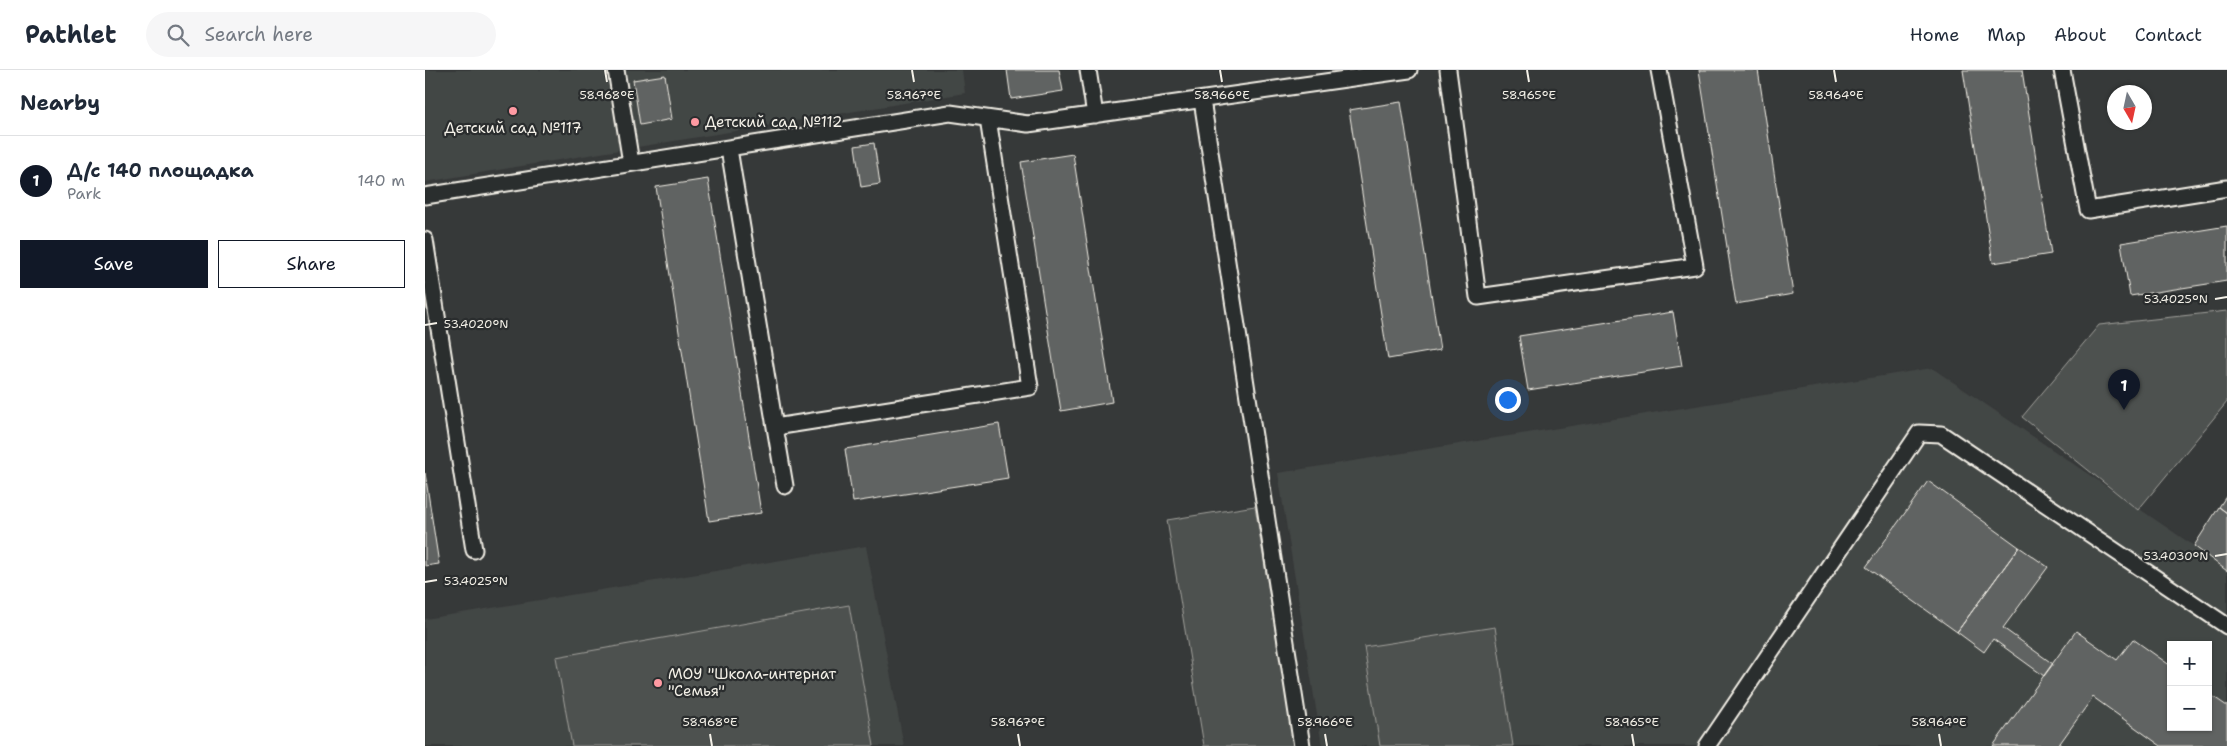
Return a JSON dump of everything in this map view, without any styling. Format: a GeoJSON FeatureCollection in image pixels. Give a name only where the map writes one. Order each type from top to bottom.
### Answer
{"type":"FeatureCollection","features":[{"type":"Feature","properties":{"kind":"lane"},"geometry":{"type":"LineString","coordinates":[[616,70],[631,164]]}},
{"type":"Feature","properties":{"kind":"lane"},"geometry":{"type":"LineString","coordinates":[[1088,70],[1095,115]]}},
{"type":"Feature","properties":{"kind":"lane"},"geometry":{"type":"LineString","coordinates":[[425,196],[950,114],[1028,124],[1202,100],[1319,76],[1409,70]]}},
{"type":"Feature","properties":{"kind":"lane"},"geometry":{"type":"LineString","coordinates":[[1448,70],[1478,297],[1695,266],[1659,70]]}},
{"type":"Feature","properties":{"kind":"lane"},"geometry":{"type":"LineString","coordinates":[[2062,70],[2088,210],[2227,188]]}},
{"type":"Feature","properties":{"kind":"lane"},"geometry":{"type":"LineString","coordinates":[[1202,100],[1302,746]]}},
{"type":"Feature","properties":{"kind":"lane"},"geometry":{"type":"LineString","coordinates":[[775,427],[1030,387],[988,119]]}},
{"type":"Feature","properties":{"kind":"lane"},"geometry":{"type":"LineString","coordinates":[[729,148],[785,486]]}},
{"type":"Feature","properties":{"kind":"lane"},"geometry":{"type":"LineString","coordinates":[[425,240],[474,550]]}},
{"type":"Feature","properties":{"kind":"lane"},"geometry":{"type":"LineString","coordinates":[[1707,746],[1919,433],[1941,434],[2227,626]]}},
{"type":"Feature","properties":{"kind":"shaded area"},"geometry":{"type":"Polygon","coordinates":[[[425,70],[962,70],[965,93],[425,182],[425,70]]]}},
{"type":"Feature","properties":{"kind":"shaded area"},"geometry":{"type":"Polygon","coordinates":[[[2227,311],[2227,402],[2138,510],[2022,417],[2099,325],[2227,311]]]}},
{"type":"Feature","properties":{"kind":"shaded area"},"geometry":{"type":"Polygon","coordinates":[[[1932,368],[2194,546],[2227,571],[2227,746],[1322,746],[1278,473],[1932,368]]]}},
{"type":"Feature","properties":{"kind":"shaded area"},"geometry":{"type":"Polygon","coordinates":[[[1255,506],[1294,746],[1204,746],[1167,520],[1255,506]]]}},
{"type":"Feature","properties":{"kind":"shaded area","name":"МОУ \"Школа-интернат \"Семья\""},"geometry":{"type":"Polygon","coordinates":[[[866,546],[904,746],[425,746],[425,619],[866,546]]]}},
{"type":"Feature","properties":{"kind":"shaded area"},"geometry":{"type":"Polygon","coordinates":[[[849,605],[874,746],[572,746],[556,657],[849,605]]]}},
{"type":"Feature","properties":{"kind":"shaded area"},"geometry":{"type":"Polygon","coordinates":[[[1495,627],[1513,746],[1380,746],[1364,647],[1495,627]]]}},
{"type":"Feature","properties":{"kind":"building"},"geometry":{"type":"Polygon","coordinates":[[[1007,70],[1059,70],[1063,91],[1011,99],[1007,70]]]}},
{"type":"Feature","properties":{"kind":"building"},"geometry":{"type":"Polygon","coordinates":[[[1699,70],[1758,70],[1793,294],[1736,304],[1699,70]]]}},
{"type":"Feature","properties":{"kind":"building"},"geometry":{"type":"Polygon","coordinates":[[[1963,70],[2022,70],[2051,254],[1993,263],[1963,70]]]}},
{"type":"Feature","properties":{"kind":"building"},"geometry":{"type":"Polygon","coordinates":[[[665,75],[672,119],[640,125],[633,80],[665,75]]]}},
{"type":"Feature","properties":{"kind":"building"},"geometry":{"type":"Polygon","coordinates":[[[1401,102],[1440,350],[1388,359],[1349,110],[1401,102]]]}},
{"type":"Feature","properties":{"kind":"building"},"geometry":{"type":"Polygon","coordinates":[[[874,143],[880,184],[861,187],[855,146],[874,143]]]}},
{"type":"Feature","properties":{"kind":"building"},"geometry":{"type":"Polygon","coordinates":[[[1073,154],[1112,402],[1061,411],[1021,162],[1073,154]]]}},
{"type":"Feature","properties":{"kind":"building"},"geometry":{"type":"Polygon","coordinates":[[[708,179],[761,513],[709,521],[656,187],[708,179]]]}},
{"type":"Feature","properties":{"kind":"building"},"geometry":{"type":"Polygon","coordinates":[[[2227,226],[2227,281],[2130,296],[2121,243],[2227,226]]]}},
{"type":"Feature","properties":{"kind":"building"},"geometry":{"type":"Polygon","coordinates":[[[1673,312],[1682,366],[1528,390],[1519,336],[1673,312]]]}},
{"type":"Feature","properties":{"kind":"building"},"geometry":{"type":"Polygon","coordinates":[[[999,424],[1008,478],[853,502],[845,449],[999,424]]]}},
{"type":"Feature","properties":{"kind":"building"},"geometry":{"type":"Polygon","coordinates":[[[425,473],[439,564],[425,566],[425,473]]]}},
{"type":"Feature","properties":{"kind":"building"},"geometry":{"type":"Polygon","coordinates":[[[1928,481],[2019,547],[1957,632],[1866,567],[1928,481]]]}},
{"type":"Feature","properties":{"kind":"building"},"geometry":{"type":"Polygon","coordinates":[[[2227,495],[2227,513],[2219,507],[2227,495]]]}},
{"type":"Feature","properties":{"kind":"building"},"geometry":{"type":"Polygon","coordinates":[[[2219,507],[2227,513],[2227,571],[2194,546],[2219,507]]]}},
{"type":"Feature","properties":{"kind":"building"},"geometry":{"type":"Polygon","coordinates":[[[2019,547],[2048,567],[2003,628],[2053,664],[2044,676],[1993,639],[1984,652],[1957,632],[2019,547]]]}},
{"type":"Feature","properties":{"kind":"building"},"geometry":{"type":"Polygon","coordinates":[[[2076,631],[2117,660],[2133,639],[2167,663],[2167,731],[2212,731],[2212,696],[2227,706],[2227,746],[2161,746],[2093,697],[2058,746],[1993,746],[2076,631]]]}},
{"type":"Feature","properties":{"kind":"place","name":"Детский сад №117"},"geometry":{"type":"Point","coordinates":[513,111]}},
{"type":"Feature","properties":{"kind":"place","name":"Детский сад №112"},"geometry":{"type":"Point","coordinates":[695,122]}},
{"type":"Feature","properties":{"kind":"place","name":"Д/с 140 площадка"},"geometry":{"type":"Point","coordinates":[2124,410]}},
{"type":"Feature","properties":{"kind":"place","name":"МОУ \"Школа-интернат \"Семья\""},"geometry":{"type":"Point","coordinates":[658,683]}}]}
